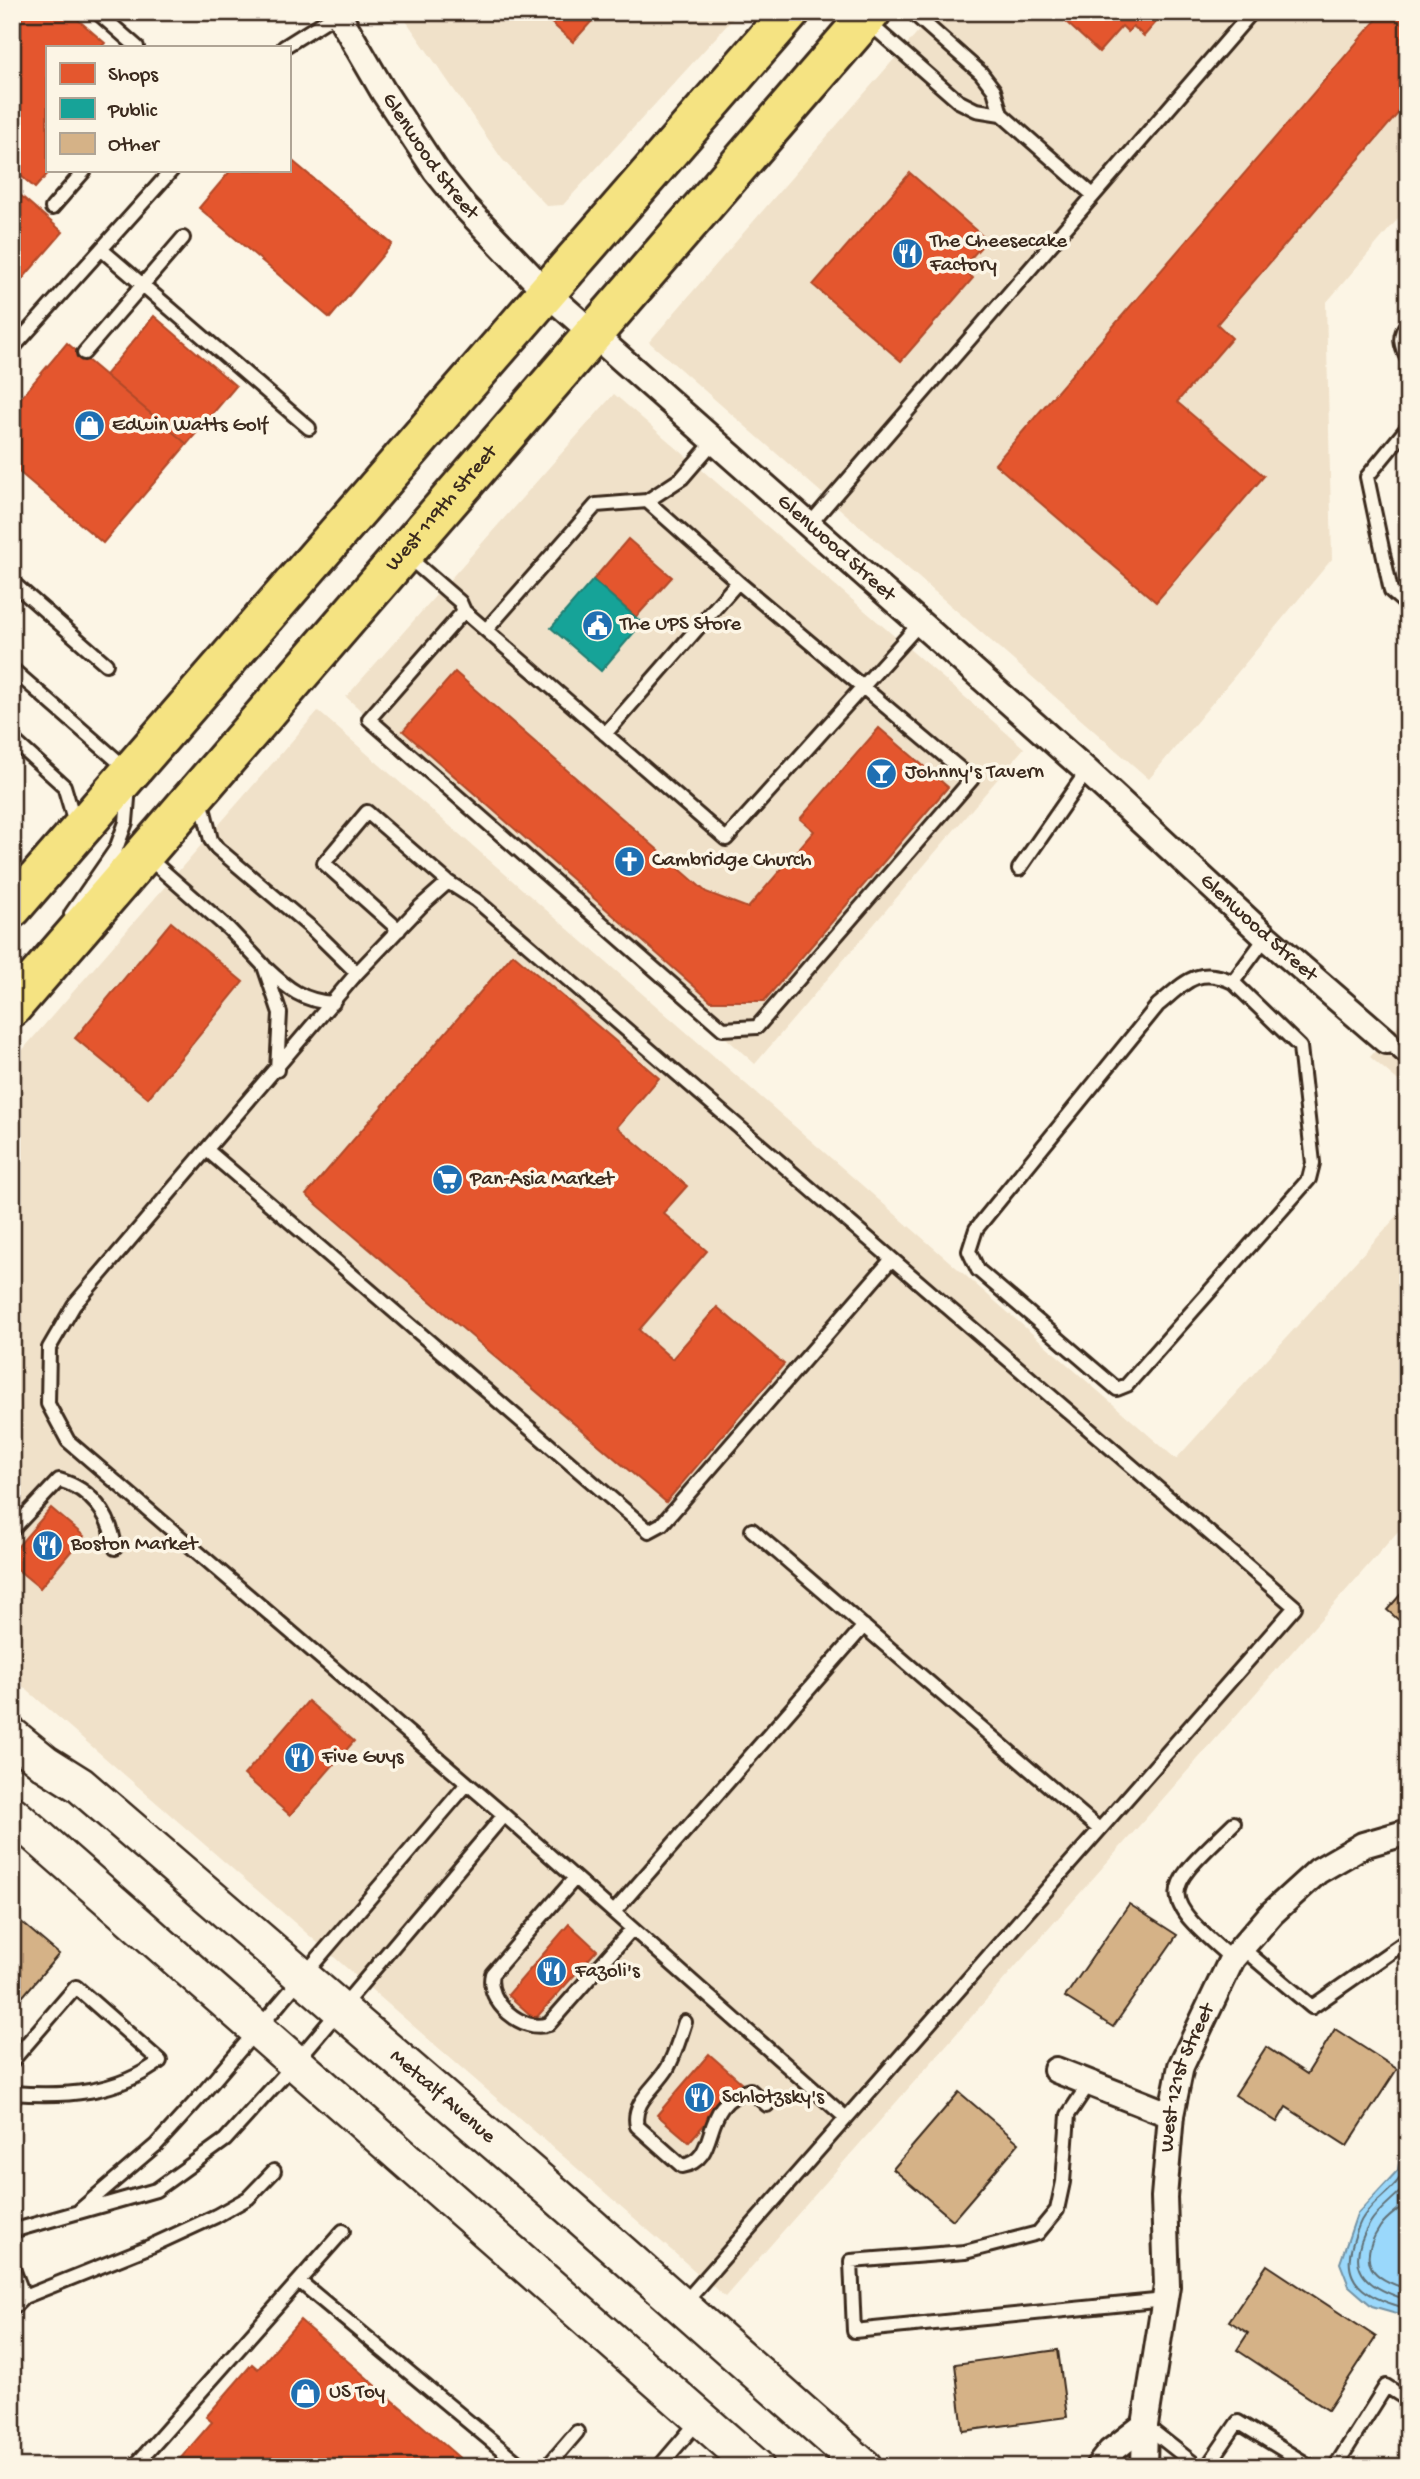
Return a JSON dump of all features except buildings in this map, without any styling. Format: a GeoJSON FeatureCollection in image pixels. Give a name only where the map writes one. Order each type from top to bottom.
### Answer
{"type":"FeatureCollection","features":[{"type":"Feature","properties":{"kind":"main road"},"geometry":{"type":"LineString","coordinates":[[12,908],[790,12]]}},
{"type":"Feature","properties":{"kind":"main road","name":"West 119th Street"},"geometry":{"type":"LineString","coordinates":[[17,1001],[868,16]]}},
{"type":"Feature","properties":{"kind":"main road","name":"Metcalf Avenue"},"geometry":{"type":"LineString","coordinates":[[12,1736],[80,1786],[341,2008],[864,2467]]}},
{"type":"Feature","properties":{"kind":"main road"},"geometry":{"type":"LineString","coordinates":[[12,1814],[756,2467]]}},
{"type":"Feature","properties":{"kind":"street","name":"Glenwood Street"},"geometry":{"type":"LineString","coordinates":[[337,13],[383,91],[436,171],[464,206],[547,293],[1087,771],[1266,937],[1385,1041]]}},
{"type":"Feature","properties":{"kind":"street","name":"West 121st Street"},"geometry":{"type":"LineString","coordinates":[[1144,2467],[1145,2425],[1165,2300],[1164,2197],[1171,2115],[1181,2066],[1237,1953],[1272,1913],[1318,1871],[1363,1845],[1408,1832]]}},
{"type":"Feature","properties":{"kind":"street"},"geometry":{"type":"LineString","coordinates":[[1055,2070],[1171,2115]]}},
{"type":"Feature","properties":{"kind":"street"},"geometry":{"type":"LineString","coordinates":[[1098,2467],[1110,2452],[1145,2425]]}},
{"type":"Feature","properties":{"kind":"lane"},"geometry":{"type":"LineString","coordinates":[[97,12],[136,46]]}},
{"type":"Feature","properties":{"kind":"lane"},"geometry":{"type":"LineString","coordinates":[[912,12],[981,73],[994,90],[1001,114]]}},
{"type":"Feature","properties":{"kind":"lane"},"geometry":{"type":"LineString","coordinates":[[809,524],[1252,12]]}},
{"type":"Feature","properties":{"kind":"lane"},"geometry":{"type":"LineString","coordinates":[[286,46],[337,13]]}},
{"type":"Feature","properties":{"kind":"lane"},"geometry":{"type":"LineString","coordinates":[[868,16],[958,101],[976,110],[1001,114],[1093,195]]}},
{"type":"Feature","properties":{"kind":"lane"},"geometry":{"type":"LineString","coordinates":[[52,208],[83,172]]}},
{"type":"Feature","properties":{"kind":"lane"},"geometry":{"type":"LineString","coordinates":[[12,349],[170,172]]}},
{"type":"Feature","properties":{"kind":"lane"},"geometry":{"type":"LineString","coordinates":[[84,354],[183,238]]}},
{"type":"Feature","properties":{"kind":"lane"},"geometry":{"type":"LineString","coordinates":[[102,250],[309,428]]}},
{"type":"Feature","properties":{"kind":"lane"},"geometry":{"type":"LineString","coordinates":[[1408,323],[1401,331],[1401,344],[1408,360]]}},
{"type":"Feature","properties":{"kind":"lane"},"geometry":{"type":"LineString","coordinates":[[1408,427],[1367,477],[1391,591],[1408,606]]}},
{"type":"Feature","properties":{"kind":"lane"},"geometry":{"type":"LineString","coordinates":[[486,630],[596,505],[647,500],[682,478],[715,441]]}},
{"type":"Feature","properties":{"kind":"lane"},"geometry":{"type":"LineString","coordinates":[[464,611],[369,719],[723,1029],[757,1027],[972,779],[738,582],[647,500]]}},
{"type":"Feature","properties":{"kind":"lane"},"geometry":{"type":"LineString","coordinates":[[403,553],[460,602],[464,611],[726,839],[920,623]]}},
{"type":"Feature","properties":{"kind":"lane"},"geometry":{"type":"LineString","coordinates":[[12,582],[106,664]]}},
{"type":"Feature","properties":{"kind":"lane"},"geometry":{"type":"LineString","coordinates":[[605,734],[738,582]]}},
{"type":"Feature","properties":{"kind":"lane"},"geometry":{"type":"LineString","coordinates":[[12,669],[131,772],[126,822],[116,849],[84,892],[17,1001]]}},
{"type":"Feature","properties":{"kind":"lane"},"geometry":{"type":"LineString","coordinates":[[12,739],[64,786],[78,833]]}},
{"type":"Feature","properties":{"kind":"lane"},"geometry":{"type":"LineString","coordinates":[[1019,869],[1087,771]]}},
{"type":"Feature","properties":{"kind":"lane"},"geometry":{"type":"LineString","coordinates":[[199,789],[211,840],[216,848],[309,926],[358,974]]}},
{"type":"Feature","properties":{"kind":"lane"},"geometry":{"type":"LineString","coordinates":[[398,930],[324,863],[367,813],[448,882],[476,900],[1295,1607],[681,2306]]}},
{"type":"Feature","properties":{"kind":"lane"},"geometry":{"type":"LineString","coordinates":[[143,853],[229,929],[290,992],[314,1002],[333,1003]]}},
{"type":"Feature","properties":{"kind":"lane"},"geometry":{"type":"LineString","coordinates":[[448,882],[398,930],[358,974],[74,1305],[49,1348],[48,1404],[68,1441],[504,1815],[846,2118]]}},
{"type":"Feature","properties":{"kind":"lane"},"geometry":{"type":"LineString","coordinates":[[1233,982],[1266,937]]}},
{"type":"Feature","properties":{"kind":"lane"},"geometry":{"type":"LineString","coordinates":[[264,966],[280,1013],[277,1070]]}},
{"type":"Feature","properties":{"kind":"lane"},"geometry":{"type":"LineString","coordinates":[[1219,975],[1233,982],[1300,1046],[1313,1163],[1309,1179],[1126,1385],[1117,1388],[978,1270],[969,1251],[976,1229],[1158,1005],[1193,976],[1219,975]]}},
{"type":"Feature","properties":{"kind":"lane"},"geometry":{"type":"LineString","coordinates":[[1385,1041],[1408,1060]]}},
{"type":"Feature","properties":{"kind":"lane"},"geometry":{"type":"LineString","coordinates":[[207,1150],[649,1531],[662,1524],[892,1259]]}},
{"type":"Feature","properties":{"kind":"lane"},"geometry":{"type":"LineString","coordinates":[[12,1530],[59,1480],[74,1484],[96,1501],[106,1516],[115,1548]]}},
{"type":"Feature","properties":{"kind":"lane"},"geometry":{"type":"LineString","coordinates":[[752,1530],[1100,1829]]}},
{"type":"Feature","properties":{"kind":"lane"},"geometry":{"type":"LineString","coordinates":[[614,1912],[864,1626]]}},
{"type":"Feature","properties":{"kind":"lane"},"geometry":{"type":"LineString","coordinates":[[77,2212],[156,2145],[258,2031],[467,1784]]}},
{"type":"Feature","properties":{"kind":"lane"},"geometry":{"type":"LineString","coordinates":[[12,2231],[156,2190],[225,2140],[294,2064],[504,1815]]}},
{"type":"Feature","properties":{"kind":"lane"},"geometry":{"type":"LineString","coordinates":[[1234,1823],[1182,1877],[1177,1892],[1178,1906],[1189,1923],[1237,1953],[1312,2007],[1408,1940]]}},
{"type":"Feature","properties":{"kind":"lane"},"geometry":{"type":"LineString","coordinates":[[575,1878],[492,1974],[489,1985],[495,1999],[525,2025],[538,2029],[549,2024],[632,1929]]}},
{"type":"Feature","properties":{"kind":"lane"},"geometry":{"type":"LineString","coordinates":[[12,2061],[76,1987],[160,2061],[127,2083],[95,2091],[12,2093]]}},
{"type":"Feature","properties":{"kind":"lane"},"geometry":{"type":"LineString","coordinates":[[685,2022],[667,2068],[639,2106],[635,2118],[638,2126],[682,2166],[693,2164],[706,2149],[713,2120],[736,2093],[750,2090],[767,2105]]}},
{"type":"Feature","properties":{"kind":"lane"},"geometry":{"type":"LineString","coordinates":[[1088,2085],[1068,2115],[1063,2182],[1057,2210],[1038,2233],[965,2252],[851,2261],[854,2331],[1165,2300]]}},
{"type":"Feature","properties":{"kind":"lane"},"geometry":{"type":"LineString","coordinates":[[12,2309],[24,2297],[151,2246],[216,2216],[248,2198],[274,2171]]}},
{"type":"Feature","properties":{"kind":"lane"},"geometry":{"type":"LineString","coordinates":[[134,2467],[343,2231]]}},
{"type":"Feature","properties":{"kind":"lane"},"geometry":{"type":"LineString","coordinates":[[12,2266],[24,2297]]}},
{"type":"Feature","properties":{"kind":"lane"},"geometry":{"type":"LineString","coordinates":[[299,2281],[523,2467]]}},
{"type":"Feature","properties":{"kind":"lane"},"geometry":{"type":"LineString","coordinates":[[1335,2467],[1386,2386],[1408,2400]]}},
{"type":"Feature","properties":{"kind":"lane"},"geometry":{"type":"LineString","coordinates":[[659,2467],[701,2419]]}},
{"type":"Feature","properties":{"kind":"lane"},"geometry":{"type":"LineString","coordinates":[[1207,2467],[1238,2422],[1311,2467]]}},
{"type":"Feature","properties":{"kind":"lane"},"geometry":{"type":"LineString","coordinates":[[1145,2425],[1198,2467]]}},
{"type":"Feature","properties":{"kind":"lane"},"geometry":{"type":"LineString","coordinates":[[547,2467],[578,2432]]}},
{"type":"Feature","properties":{"kind":"shaded area"},"geometry":{"type":"Polygon","coordinates":[[[400,12],[739,12],[563,205],[547,206],[502,159],[400,12]]]}},
{"type":"Feature","properties":{"kind":"shaded area"},"geometry":{"type":"Polygon","coordinates":[[[935,12],[1408,12],[1408,207],[1326,303],[1332,559],[1149,779],[649,342],[935,12]]]}},
{"type":"Feature","properties":{"kind":"shaded area"},"geometry":{"type":"Polygon","coordinates":[[[614,394],[1024,748],[755,1064],[346,697],[614,394]]]}},
{"type":"Feature","properties":{"kind":"shaded area"},"geometry":{"type":"Polygon","coordinates":[[[318,711],[1176,1459],[1408,1204],[1408,1520],[725,2297],[12,1677],[12,1062],[318,711]]]}},
{"type":"Feature","properties":{"kind":"shaded area"},"geometry":{"type":"Polygon","coordinates":[[[1408,1014],[1408,1089],[1370,1057],[1408,1014]]]}},
{"type":"Feature","properties":{"kind":"water"},"geometry":{"type":"Polygon","coordinates":[[[1408,2138],[1407,2316],[1372,2306],[1349,2286],[1340,2263],[1357,2214],[1398,2170],[1402,2144],[1408,2138]]]}},
{"type":"Feature","properties":{"kind":"place","name":"The Cheesecake Factory"},"geometry":{"type":"Point","coordinates":[907,254]}},
{"type":"Feature","properties":{"kind":"place","name":"Edwin Watts Golf"},"geometry":{"type":"Point","coordinates":[89,426]}},
{"type":"Feature","properties":{"kind":"place","name":"The UPS Store"},"geometry":{"type":"Point","coordinates":[597,625]}},
{"type":"Feature","properties":{"kind":"place","name":"Johnny's Tavern"},"geometry":{"type":"Point","coordinates":[882,773]}},
{"type":"Feature","properties":{"kind":"place","name":"Cambridge Church"},"geometry":{"type":"Point","coordinates":[629,861]}},
{"type":"Feature","properties":{"kind":"place","name":"Pan-Asia Market"},"geometry":{"type":"Point","coordinates":[447,1180]}},
{"type":"Feature","properties":{"kind":"place","name":"Boston Market"},"geometry":{"type":"Point","coordinates":[48,1545]}},
{"type":"Feature","properties":{"kind":"place","name":"Five Guys"},"geometry":{"type":"Point","coordinates":[299,1758]}},
{"type":"Feature","properties":{"kind":"place","name":"Fazoli's"},"geometry":{"type":"Point","coordinates":[552,1972]}},
{"type":"Feature","properties":{"kind":"place","name":"Schlotzsky's"},"geometry":{"type":"Point","coordinates":[699,2098]}},
{"type":"Feature","properties":{"kind":"place","name":"US Toy"},"geometry":{"type":"Point","coordinates":[306,2393]}}]}
